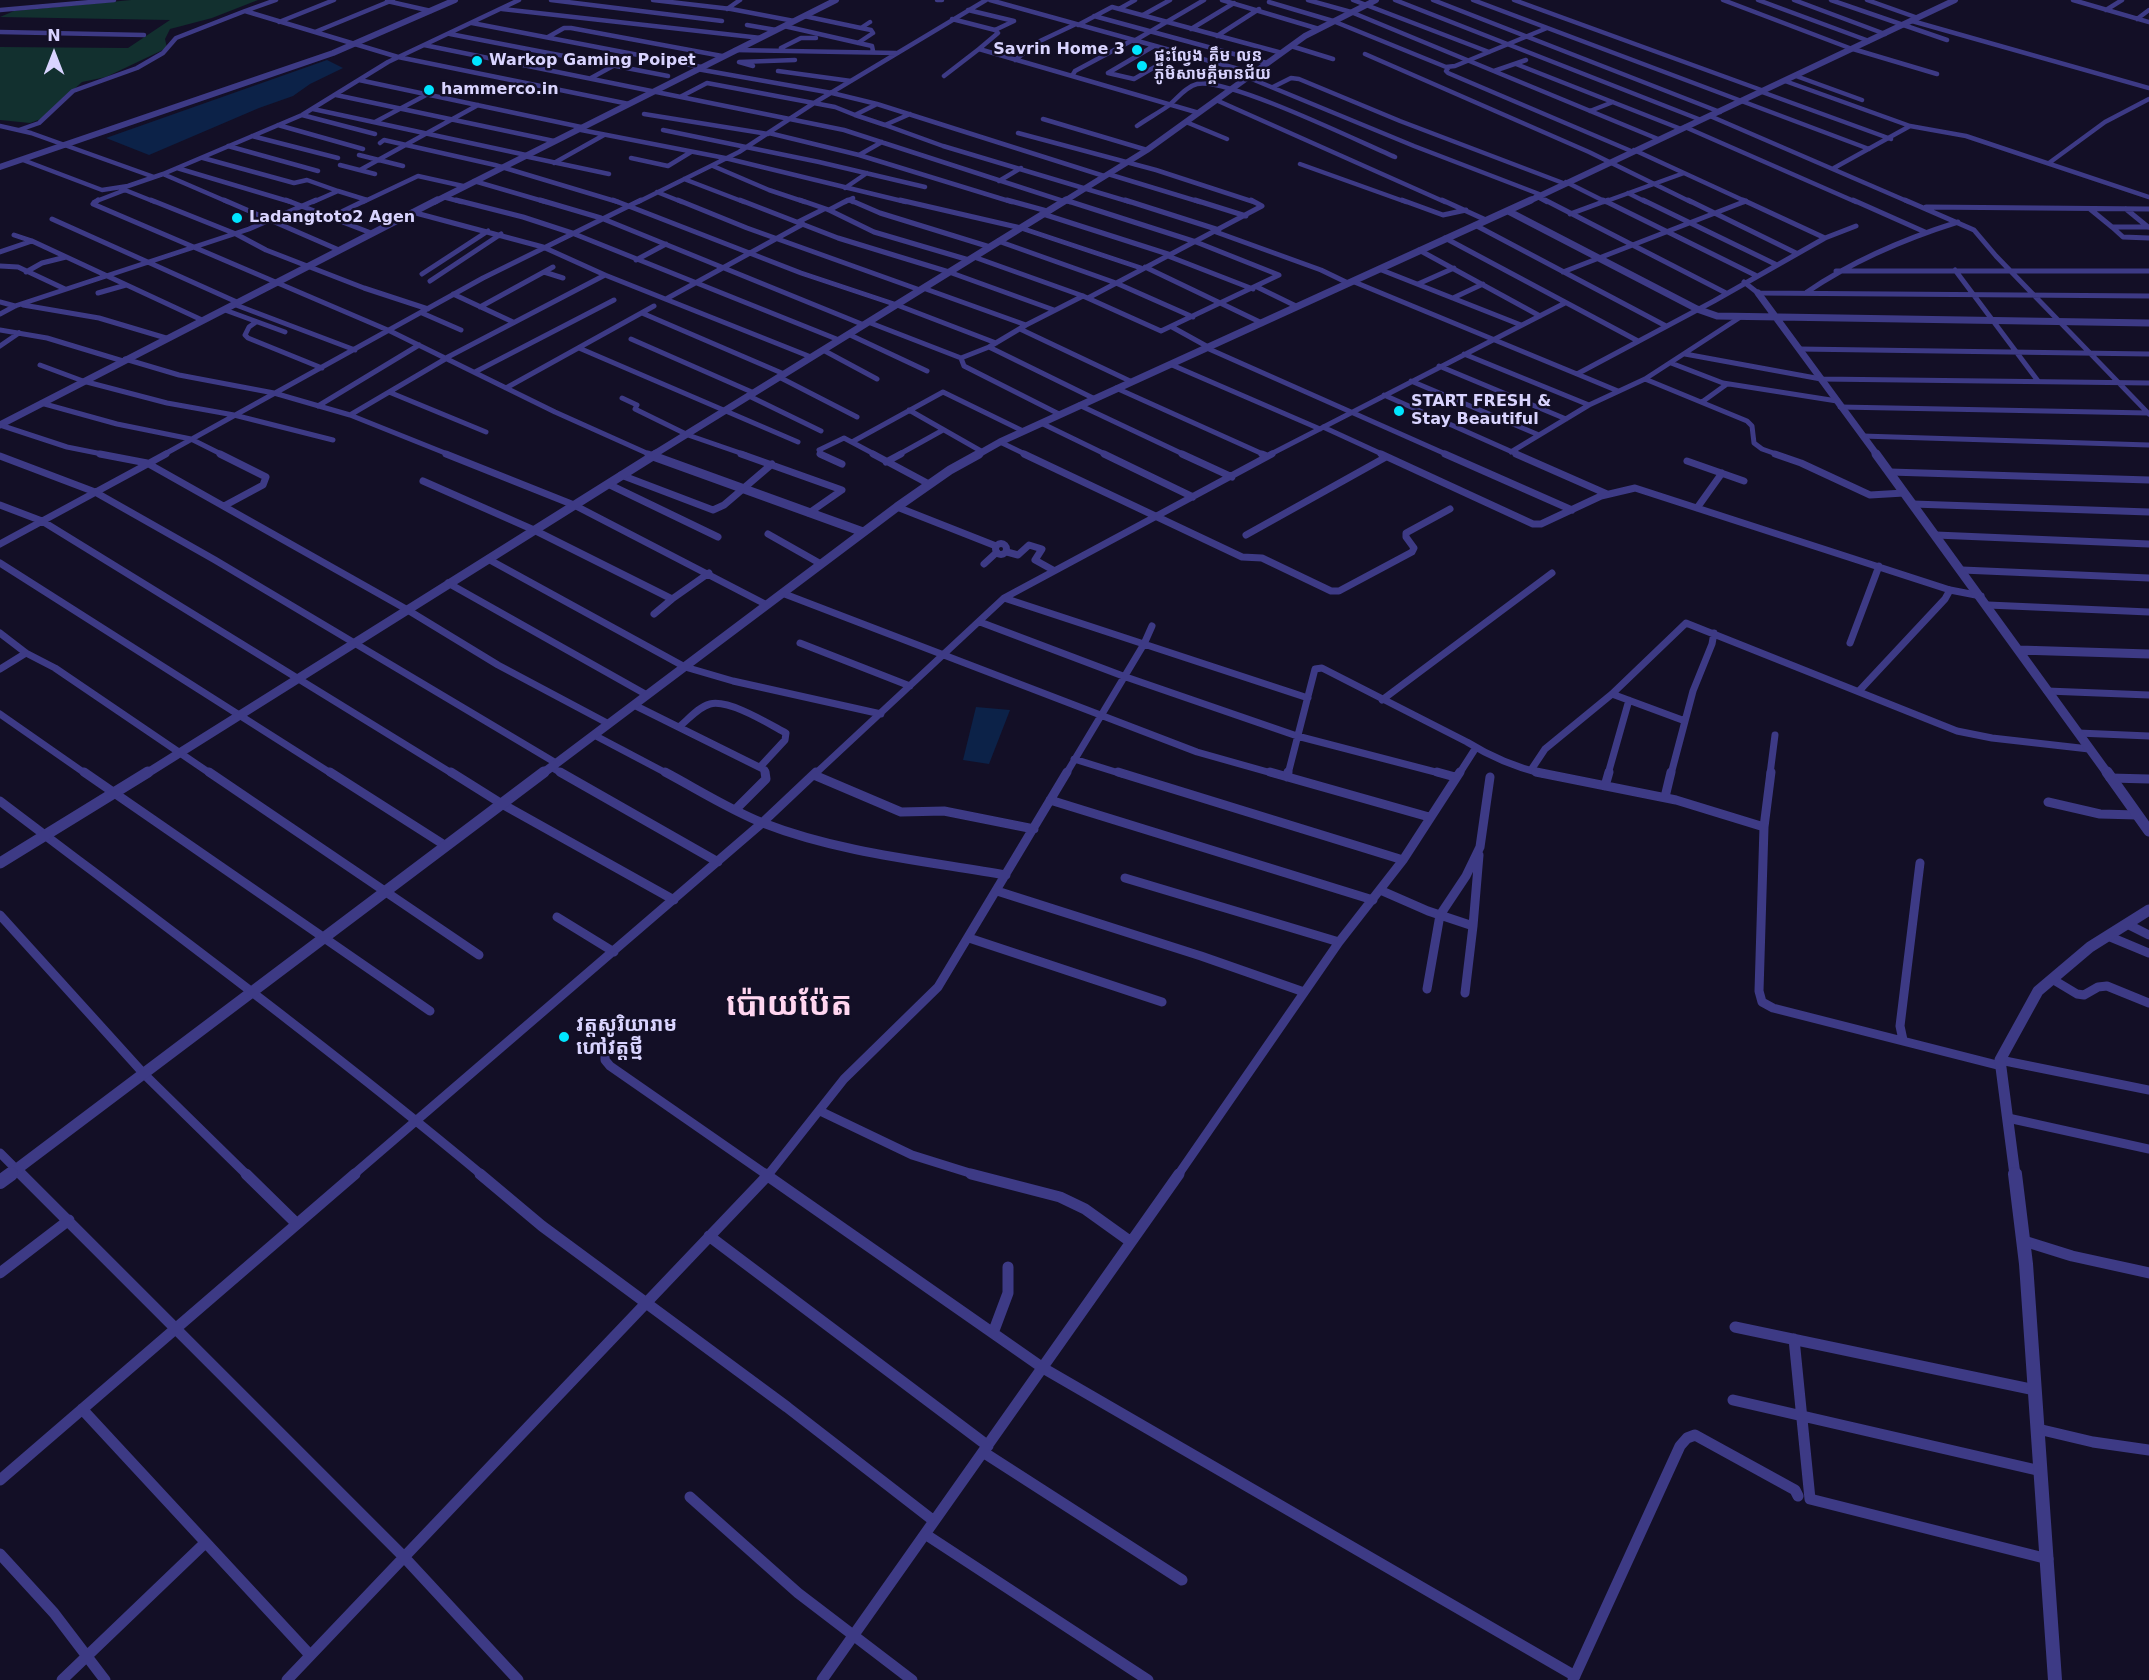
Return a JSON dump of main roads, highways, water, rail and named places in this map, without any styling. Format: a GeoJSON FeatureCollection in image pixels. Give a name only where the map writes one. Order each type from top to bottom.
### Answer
{"type":"FeatureCollection","features":[{"type":"Feature","properties":{"kind":"water"},"geometry":{"type":"Polygon","coordinates":[[[327,60],[343,68],[310,84],[293,96],[149,155],[106,138],[327,60]]]}},
{"type":"Feature","properties":{"kind":"water"},"geometry":{"type":"Polygon","coordinates":[[[976,707],[1010,710],[989,764],[963,760],[976,707]]]}},
{"type":"Feature","properties":{"kind":"place","name":"Savrin Home 3"},"geometry":{"type":"Point","coordinates":[1137,50]}},
{"type":"Feature","properties":{"kind":"place","name":"Warkop Gaming Poipet"},"geometry":{"type":"Point","coordinates":[477,61]}},
{"type":"Feature","properties":{"kind":"place","name":"ផ្ទះល្វែង គឹម លន ភូមិសាមគ្គីមានជ័យ"},"geometry":{"type":"Point","coordinates":[1142,66]}},
{"type":"Feature","properties":{"kind":"place","name":"hammerco.in"},"geometry":{"type":"Point","coordinates":[429,90]}},
{"type":"Feature","properties":{"kind":"place","name":"Ladangtoto2 Agen"},"geometry":{"type":"Point","coordinates":[237,218]}},
{"type":"Feature","properties":{"kind":"place","name":"START FRESH & Stay Beautiful"},"geometry":{"type":"Point","coordinates":[1399,411]}},
{"type":"Feature","properties":{"kind":"place","name":"វត្តសូរិយារាម ហៅវត្តថ្មី"},"geometry":{"type":"Point","coordinates":[564,1037]}},
{"type":"Feature","properties":{"kind":"district","name":"ប៉ោយប៉ែត"},"geometry":{"type":"Point","coordinates":[789,1007]}}]}
